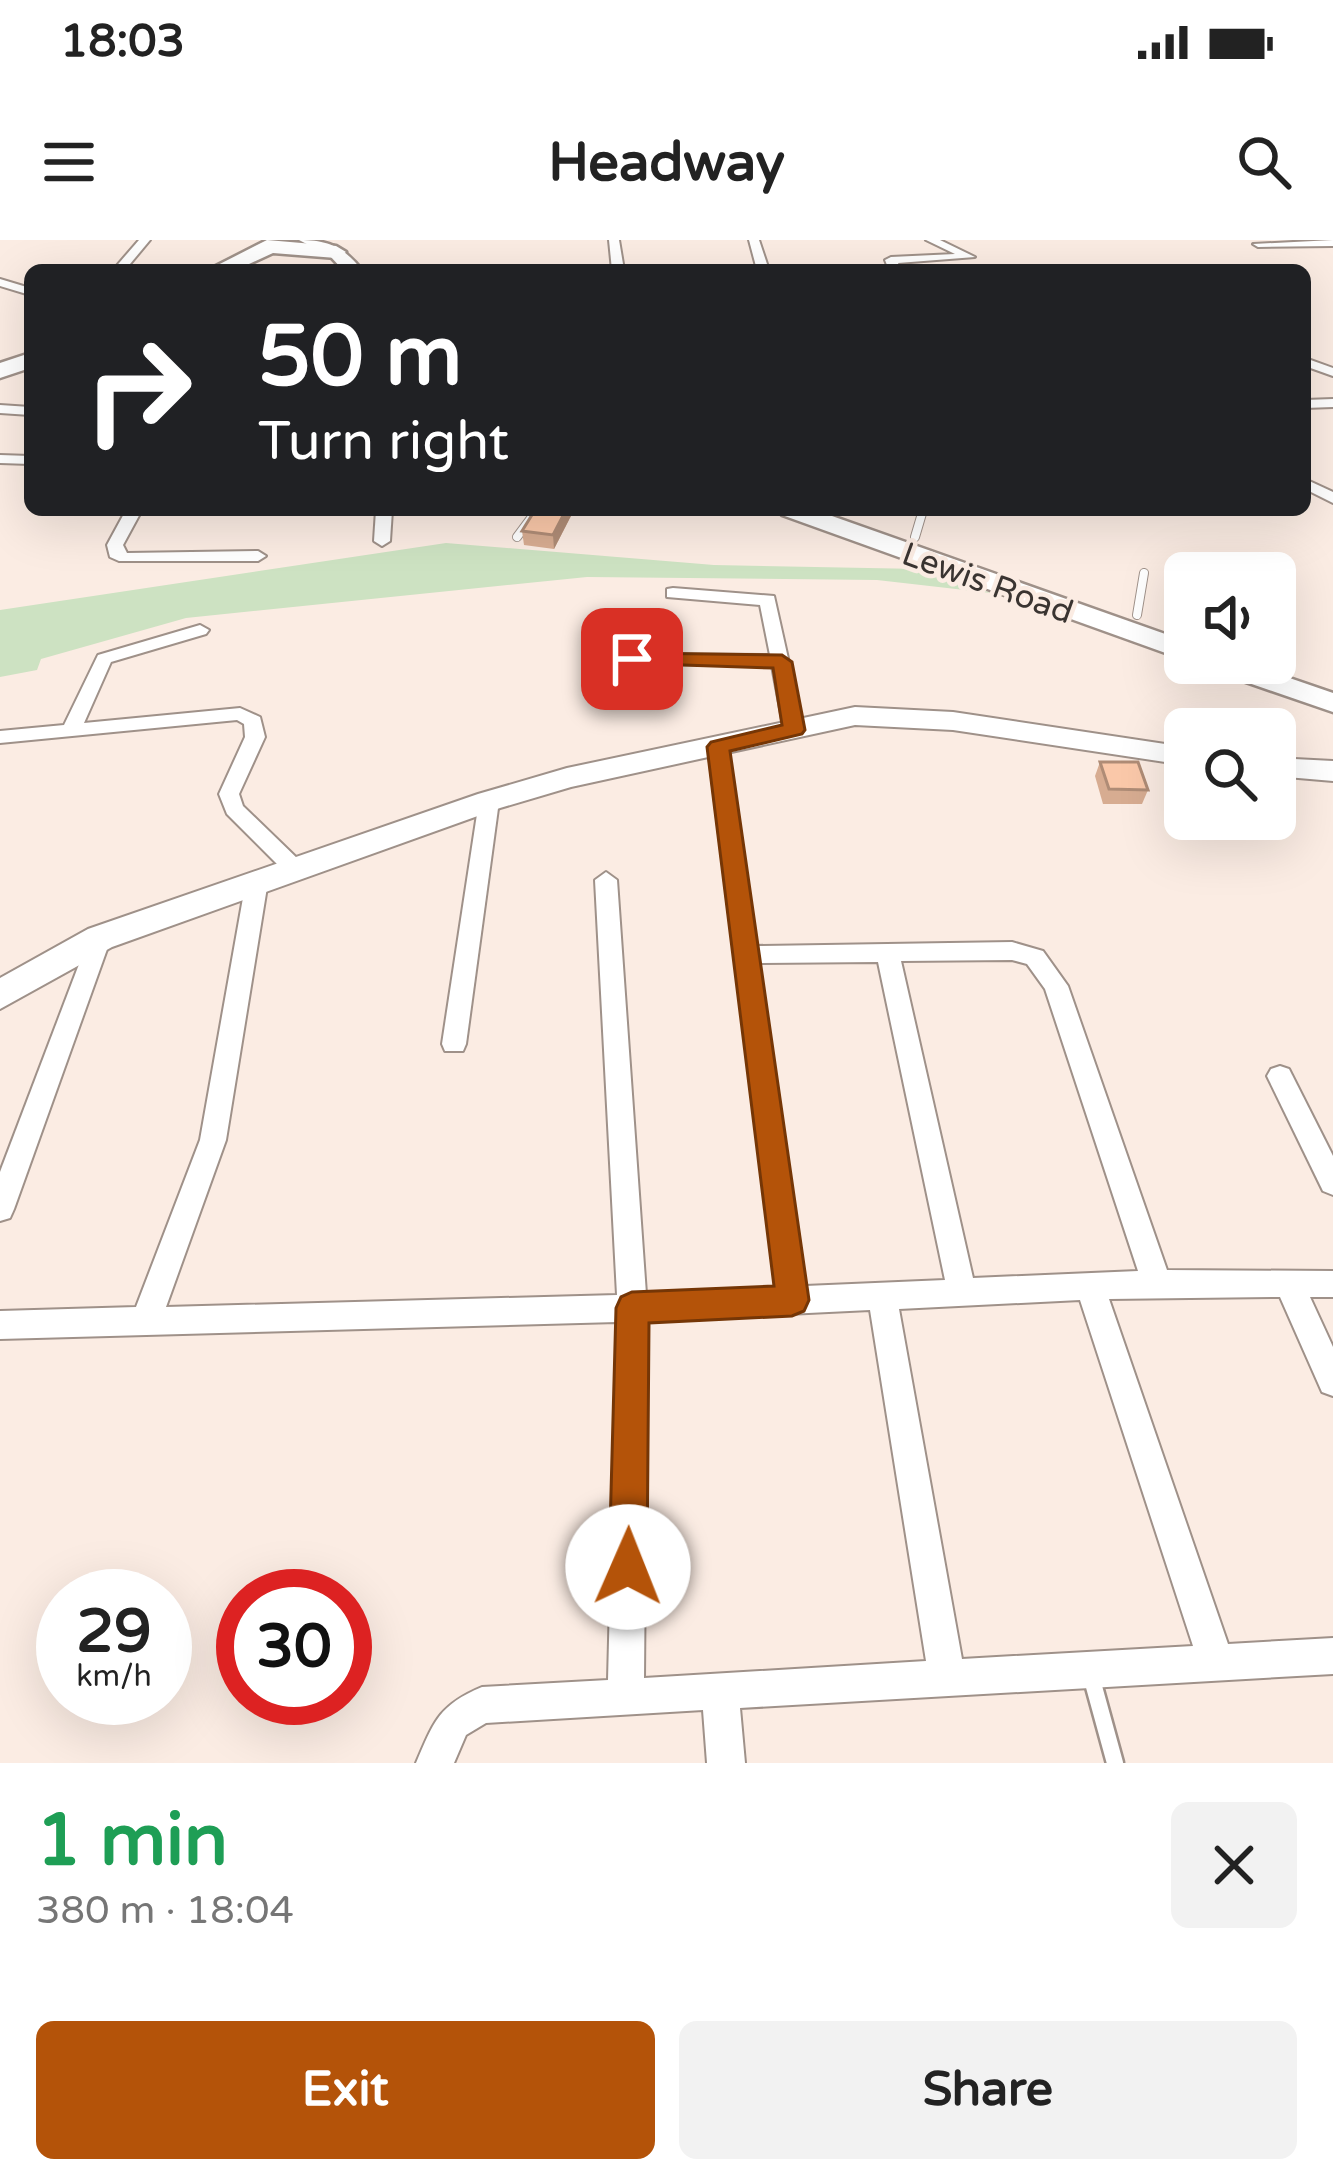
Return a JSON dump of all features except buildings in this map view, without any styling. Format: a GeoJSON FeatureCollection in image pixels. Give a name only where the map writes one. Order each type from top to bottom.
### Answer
{"type":"FeatureCollection","features":[{"type":"Feature","properties":{"kind":"highway"},"geometry":{"type":"LineString","coordinates":[[234,264],[305,240]]}},
{"type":"Feature","properties":{"kind":"highway"},"geometry":{"type":"LineString","coordinates":[[250,264],[282,245],[334,246]]}},
{"type":"Feature","properties":{"kind":"main road"},"geometry":{"type":"LineString","coordinates":[[305,240],[334,246],[360,262]]}},
{"type":"Feature","properties":{"kind":"main road","name":"Lewis Road"},"geometry":{"type":"LineString","coordinates":[[813,516],[929,548]]}},
{"type":"Feature","properties":{"kind":"main road","name":"Lewis Road"},"geometry":{"type":"LineString","coordinates":[[852,516],[1164,642]]}},
{"type":"Feature","properties":{"kind":"main road","name":"Lewis Road"},"geometry":{"type":"LineString","coordinates":[[1031,588],[1164,624]]}},
{"type":"Feature","properties":{"kind":"main road"},"geometry":{"type":"LineString","coordinates":[[1296,669],[1333,682]]}},
{"type":"Feature","properties":{"kind":"main road"},"geometry":{"type":"LineString","coordinates":[[1279,684],[1333,703]]}},
{"type":"Feature","properties":{"kind":"street"},"geometry":{"type":"LineString","coordinates":[[123,264],[145,240]]}},
{"type":"Feature","properties":{"kind":"street"},"geometry":{"type":"LineString","coordinates":[[893,264],[891,260],[970,257],[931,240]]}},
{"type":"Feature","properties":{"kind":"street"},"geometry":{"type":"LineString","coordinates":[[1258,244],[1333,243]]}},
{"type":"Feature","properties":{"kind":"street"},"geometry":{"type":"LineString","coordinates":[[131,516],[115,545],[116,554],[125,558],[258,556]]}},
{"type":"Feature","properties":{"kind":"street"},"geometry":{"type":"LineString","coordinates":[[382,541],[384,516]]}},
{"type":"Feature","properties":{"kind":"street"},"geometry":{"type":"LineString","coordinates":[[673,593],[768,600],[794,730]]}},
{"type":"Feature","properties":{"kind":"street"},"geometry":{"type":"LineString","coordinates":[[70,733],[104,659],[200,630]]}},
{"type":"Feature","properties":{"kind":"street"},"geometry":{"type":"LineString","coordinates":[[632,659],[782,662]]}},
{"type":"Feature","properties":{"kind":"street"},"geometry":{"type":"LineString","coordinates":[[0,737],[221,713],[253,722],[255,737],[229,794],[234,809],[293,867]]}},
{"type":"Feature","properties":{"kind":"street"},"geometry":{"type":"LineString","coordinates":[[0,995],[100,938],[489,801],[567,778],[855,716],[894,716],[1164,753]]}},
{"type":"Feature","properties":{"kind":"street"},"geometry":{"type":"LineString","coordinates":[[718,747],[792,1300]]}},
{"type":"Feature","properties":{"kind":"street"},"geometry":{"type":"LineString","coordinates":[[1296,768],[1333,771]]}},
{"type":"Feature","properties":{"kind":"street"},"geometry":{"type":"LineString","coordinates":[[454,1045],[489,801]]}},
{"type":"Feature","properties":{"kind":"street"},"geometry":{"type":"LineString","coordinates":[[606,880],[632,1308],[626,1696]]}},
{"type":"Feature","properties":{"kind":"street"},"geometry":{"type":"LineString","coordinates":[[146,1321],[214,1140],[257,881]]}},
{"type":"Feature","properties":{"kind":"street"},"geometry":{"type":"LineString","coordinates":[[0,1208],[100,938]]}},
{"type":"Feature","properties":{"kind":"street"},"geometry":{"type":"LineString","coordinates":[[749,955],[1012,951],[1035,957],[1047,967],[1157,1283]]}},
{"type":"Feature","properties":{"kind":"street"},"geometry":{"type":"LineString","coordinates":[[888,956],[962,1292]]}},
{"type":"Feature","properties":{"kind":"street"},"geometry":{"type":"LineString","coordinates":[[1280,1076],[1333,1183]]}},
{"type":"Feature","properties":{"kind":"street"},"geometry":{"type":"LineString","coordinates":[[0,1325],[632,1308],[1157,1283],[1333,1284]]}},
{"type":"Feature","properties":{"kind":"street"},"geometry":{"type":"LineString","coordinates":[[1090,1286],[1216,1662]]}},
{"type":"Feature","properties":{"kind":"street"},"geometry":{"type":"LineString","coordinates":[[1290,1286],[1333,1381]]}},
{"type":"Feature","properties":{"kind":"street"},"geometry":{"type":"LineString","coordinates":[[883,1296],[946,1678]]}},
{"type":"Feature","properties":{"kind":"street"},"geometry":{"type":"LineString","coordinates":[[435,1763],[453,1722],[482,1705],[1333,1656]]}},
{"type":"Feature","properties":{"kind":"street"},"geometry":{"type":"LineString","coordinates":[[720,1691],[726,1763]]}},
{"type":"Feature","properties":{"kind":"lane"},"geometry":{"type":"LineString","coordinates":[[517,537],[533,516]]}},
{"type":"Feature","properties":{"kind":"lane"},"geometry":{"type":"LineString","coordinates":[[924,516],[929,548]]}},
{"type":"Feature","properties":{"kind":"lane"},"geometry":{"type":"LineString","coordinates":[[1137,615],[1144,572]]}},
{"type":"Feature","properties":{"kind":"lane"},"geometry":{"type":"LineString","coordinates":[[1090,1670],[1115,1763]]}},
{"type":"Feature","properties":{"kind":"green space"},"geometry":{"type":"Polygon","coordinates":[[[446,543],[714,565],[921,569],[991,593],[877,580],[587,577],[186,618],[41,659],[37,670],[0,677],[0,610],[446,543]]]}},
{"type":"Feature","properties":{"kind":"route"},"geometry":{"type":"LineString","coordinates":[[628,1567],[632,1308],[792,1300],[718,747],[794,730],[782,662],[632,659]]}}]}
